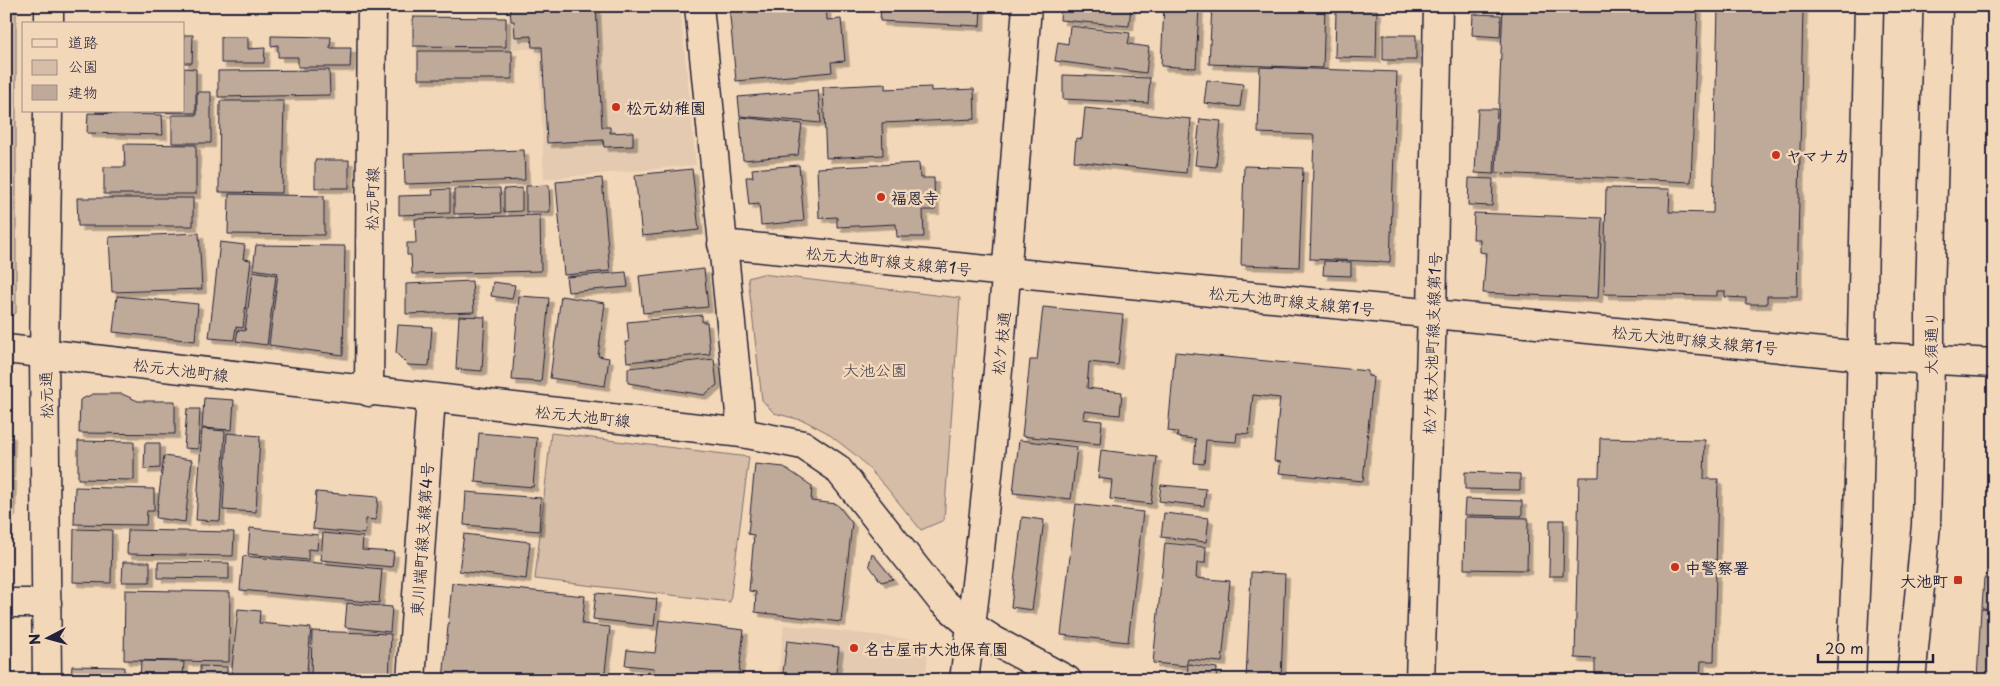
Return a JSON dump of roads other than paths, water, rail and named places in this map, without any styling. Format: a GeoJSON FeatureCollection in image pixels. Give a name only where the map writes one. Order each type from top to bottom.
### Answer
{"type":"FeatureCollection","features":[{"type":"Feature","properties":{"kind":"street"},"geometry":{"type":"LineString","coordinates":[[49,6],[49,22]]}},
{"type":"Feature","properties":{"kind":"street","name":"松元町線"},"geometry":{"type":"LineString","coordinates":[[369,392],[372,6]]}},
{"type":"Feature","properties":{"kind":"street"},"geometry":{"type":"LineString","coordinates":[[699,6],[742,433]]}},
{"type":"Feature","properties":{"kind":"street","name":"松ケ枝通"},"geometry":{"type":"LineString","coordinates":[[964,680],[977,571],[1007,272],[1027,6]]}},
{"type":"Feature","properties":{"kind":"street","name":"松ケ枝大池町線支線第1号"},"geometry":{"type":"LineString","coordinates":[[1420,680],[1432,314],[1438,6]]}},
{"type":"Feature","properties":{"kind":"street"},"geometry":{"type":"LineString","coordinates":[[1851,680],[1858,526],[1869,6]]}},
{"type":"Feature","properties":{"kind":"street","name":"大須通り"},"geometry":{"type":"LineString","coordinates":[[1911,680],[1926,525],[1938,6]]}},
{"type":"Feature","properties":{"kind":"street","name":"松元通"},"geometry":{"type":"LineString","coordinates":[[47,680],[44,353],[48,112]]}},
{"type":"Feature","properties":{"kind":"street","name":"松元大池町線支線第1号"},"geometry":{"type":"LineString","coordinates":[[722,244],[1862,356],[1994,363]]}},
{"type":"Feature","properties":{"kind":"street","name":"松元大池町線"},"geometry":{"type":"LineString","coordinates":[[6,349],[369,392],[742,433],[803,445],[837,468],[941,600],[970,625],[1067,680]]}},
{"type":"Feature","properties":{"kind":"street","name":"東川端町線支線第4号"},"geometry":{"type":"LineString","coordinates":[[411,680],[431,398]]}},
{"type":"Feature","properties":{"kind":"street"},"geometry":{"type":"LineString","coordinates":[[6,602],[47,603]]}},
{"type":"Feature","properties":{"kind":"place","name":"松元幼稚園"},"geometry":{"type":"Point","coordinates":[616,107]}},
{"type":"Feature","properties":{"kind":"place","name":"ヤマナカ"},"geometry":{"type":"Point","coordinates":[1776,155]}},
{"type":"Feature","properties":{"kind":"place","name":"福恩寺"},"geometry":{"type":"Point","coordinates":[881,197]}},
{"type":"Feature","properties":{"kind":"place","name":"中警察署"},"geometry":{"type":"Point","coordinates":[1675,567]}},
{"type":"Feature","properties":{"kind":"place","name":"大池町"},"geometry":{"type":"Point","coordinates":[1958,580]}},
{"type":"Feature","properties":{"kind":"place","name":"名古屋市大池保育園"},"geometry":{"type":"Point","coordinates":[854,648]}},
{"type":"Feature","properties":{"kind":"park label","name":"大池公園"},"geometry":{"type":"Point","coordinates":[875,369]}}]}
